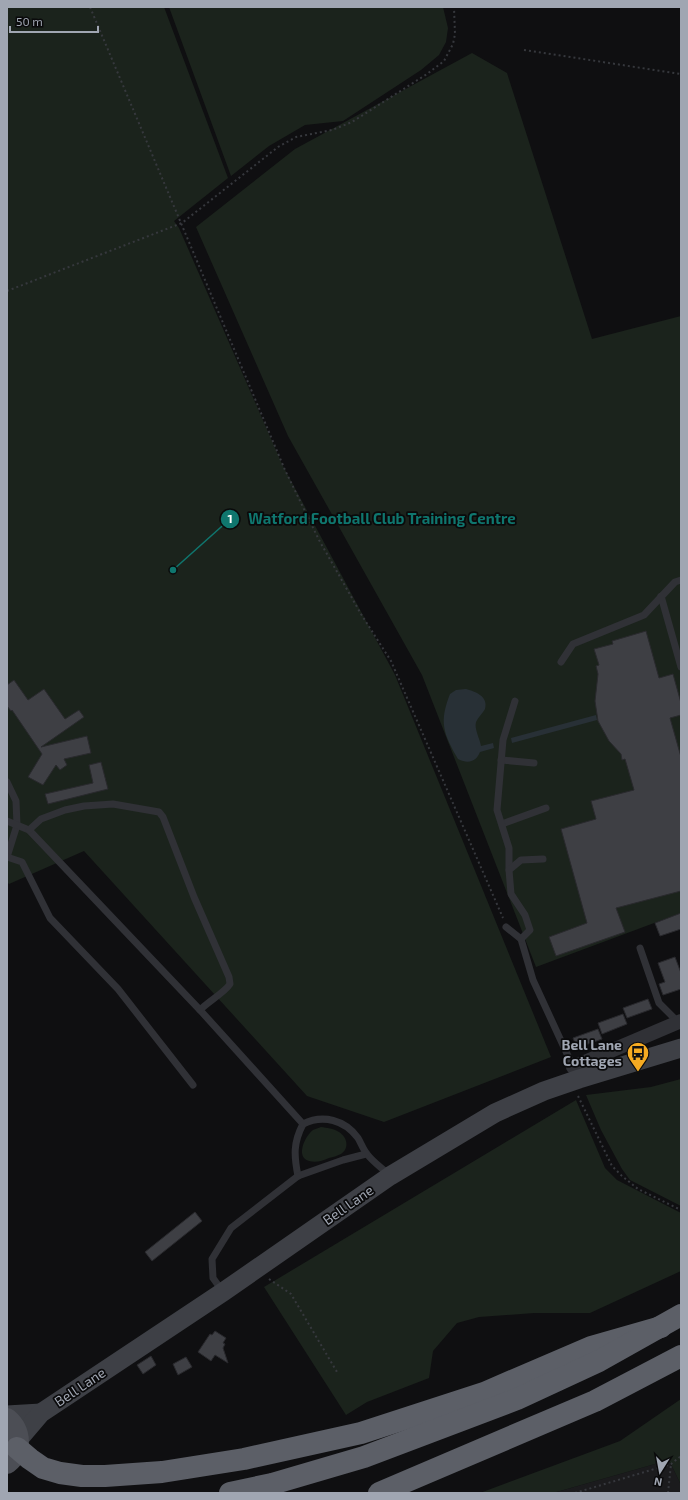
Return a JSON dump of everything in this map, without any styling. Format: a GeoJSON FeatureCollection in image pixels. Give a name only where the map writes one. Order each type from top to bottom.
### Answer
{"type":"FeatureCollection","features":[{"type":"Feature","properties":{"kind":"highway"},"geometry":{"type":"LineString","coordinates":[[230,1493],[272,1484],[364,1457],[510,1402],[599,1361],[681,1315]]}},
{"type":"Feature","properties":{"kind":"highway"},"geometry":{"type":"LineString","coordinates":[[14,1450],[43,1468],[60,1473],[82,1476],[162,1472],[244,1460],[361,1433],[484,1392],[592,1347],[662,1327]]}},
{"type":"Feature","properties":{"kind":"highway"},"geometry":{"type":"LineString","coordinates":[[378,1493],[595,1401],[681,1356]]}},
{"type":"Feature","properties":{"kind":"main road","name":"Bell Lane"},"geometry":{"type":"LineString","coordinates":[[14,1450],[41,1413],[223,1292],[390,1176],[495,1113],[544,1091],[681,1048]]}},
{"type":"Feature","properties":{"kind":"main road","name":"Bell Lane"},"geometry":{"type":"LineString","coordinates":[[7,1415],[41,1413]]}},
{"type":"Feature","properties":{"kind":"main road"},"geometry":{"type":"LineString","coordinates":[[7,1419],[14,1425],[17,1432],[14,1450]]}},
{"type":"Feature","properties":{"kind":"street"},"geometry":{"type":"LineString","coordinates":[[577,1080],[680,1021]]}},
{"type":"Feature","properties":{"kind":"lane"},"geometry":{"type":"LineString","coordinates":[[561,662],[573,644],[644,615],[675,582],[681,580]]}},
{"type":"Feature","properties":{"kind":"lane"},"geometry":{"type":"LineString","coordinates":[[661,596],[681,667]]}},
{"type":"Feature","properties":{"kind":"lane"},"geometry":{"type":"LineString","coordinates":[[515,700],[503,740],[497,810],[509,848],[511,894],[525,915],[530,930],[521,939]]}},
{"type":"Feature","properties":{"kind":"lane"},"geometry":{"type":"LineString","coordinates":[[501,760],[534,763]]}},
{"type":"Feature","properties":{"kind":"lane"},"geometry":{"type":"LineString","coordinates":[[7,782],[16,801],[17,825],[7,857],[22,862],[50,918],[118,989],[193,1085]]}},
{"type":"Feature","properties":{"kind":"lane"},"geometry":{"type":"LineString","coordinates":[[29,830],[41,819],[65,810],[84,806],[113,804],[159,812],[163,817],[230,984],[200,1010]]}},
{"type":"Feature","properties":{"kind":"lane"},"geometry":{"type":"LineString","coordinates":[[502,824],[546,808]]}},
{"type":"Feature","properties":{"kind":"lane"},"geometry":{"type":"LineString","coordinates":[[7,821],[29,830],[200,1010],[303,1124]]}},
{"type":"Feature","properties":{"kind":"lane"},"geometry":{"type":"LineString","coordinates":[[509,870],[520,860],[544,859]]}},
{"type":"Feature","properties":{"kind":"lane"},"geometry":{"type":"LineString","coordinates":[[506,927],[521,939],[533,980],[577,1080]]}},
{"type":"Feature","properties":{"kind":"lane"},"geometry":{"type":"LineString","coordinates":[[640,948],[660,1003],[680,1021]]}},
{"type":"Feature","properties":{"kind":"lane"},"geometry":{"type":"LineString","coordinates":[[298,1176],[295,1158],[297,1136],[303,1124],[311,1120],[320,1119],[330,1119],[349,1127],[359,1139],[366,1154],[390,1176]]}},
{"type":"Feature","properties":{"kind":"lane"},"geometry":{"type":"LineString","coordinates":[[223,1292],[214,1278],[212,1259],[231,1228],[298,1176],[343,1160],[366,1154]]}},
{"type":"Feature","properties":{"kind":"path"},"geometry":{"type":"LineString","coordinates":[[90,7],[285,470],[319,540],[361,614],[391,661],[506,927]]}},
{"type":"Feature","properties":{"kind":"path"},"geometry":{"type":"LineString","coordinates":[[7,291],[182,223],[278,147],[296,137],[332,130],[352,122],[427,74],[444,61],[453,44],[455,29],[454,7]]}},
{"type":"Feature","properties":{"kind":"path"},"geometry":{"type":"LineString","coordinates":[[524,50],[681,74]]}},
{"type":"Feature","properties":{"kind":"path"},"geometry":{"type":"LineString","coordinates":[[577,1080],[612,1166],[638,1189],[681,1210]]}},
{"type":"Feature","properties":{"kind":"path"},"geometry":{"type":"LineString","coordinates":[[255,1269],[291,1294],[337,1372]]}},
{"type":"Feature","properties":{"kind":"path"},"geometry":{"type":"LineString","coordinates":[[575,1493],[670,1464],[681,1456]]}},
{"type":"Feature","properties":{"kind":"path"},"geometry":{"type":"LineString","coordinates":[[668,1493],[670,1464]]}},
{"type":"Feature","properties":{"kind":"shaded area"},"geometry":{"type":"Polygon","coordinates":[[[7,7],[164,7],[228,178],[174,221],[179,228],[282,464],[395,675],[551,1057],[384,1122],[307,1096],[84,851],[9,884],[7,882],[7,7]]]}},
{"type":"Feature","properties":{"kind":"shaded area"},"geometry":{"type":"Polygon","coordinates":[[[169,7],[443,7],[448,28],[446,42],[439,55],[421,70],[343,121],[305,125],[269,146],[231,176],[169,7]]]}},
{"type":"Feature","properties":{"kind":"shaded area"},"geometry":{"type":"Polygon","coordinates":[[[472,53],[507,73],[592,339],[681,316],[681,913],[536,967],[422,675],[288,436],[196,227],[295,149],[472,53]]]}},
{"type":"Feature","properties":{"kind":"shaded area"},"geometry":{"type":"Polygon","coordinates":[[[466,689],[480,695],[485,701],[485,709],[476,722],[476,728],[481,746],[493,743],[494,748],[480,752],[474,760],[468,762],[458,759],[449,742],[444,727],[444,712],[450,694],[456,690],[466,689]]]}},
{"type":"Feature","properties":{"kind":"shaded area"},"geometry":{"type":"Polygon","coordinates":[[[596,715],[597,720],[512,743],[511,738],[596,715]]]}},
{"type":"Feature","properties":{"kind":"shaded area"},"geometry":{"type":"Polygon","coordinates":[[[681,1079],[681,1206],[630,1180],[622,1169],[601,1130],[586,1095],[651,1087],[681,1079]]]}},
{"type":"Feature","properties":{"kind":"shaded area"},"geometry":{"type":"Polygon","coordinates":[[[576,1100],[605,1168],[617,1180],[681,1213],[681,1271],[590,1313],[534,1313],[479,1317],[457,1323],[433,1351],[429,1378],[367,1402],[346,1415],[264,1287],[576,1100]]]}},
{"type":"Feature","properties":{"kind":"shaded area"},"geometry":{"type":"Polygon","coordinates":[[[321,1127],[330,1128],[342,1134],[346,1140],[346,1149],[344,1152],[336,1156],[314,1162],[309,1161],[305,1159],[303,1155],[303,1146],[310,1133],[321,1127]]]}},
{"type":"Feature","properties":{"kind":"shaded area"},"geometry":{"type":"Polygon","coordinates":[[[681,1399],[681,1485],[669,1460],[553,1493],[480,1493],[620,1441],[681,1399]]]}},
{"type":"Feature","properties":{"kind":"shaded area"},"geometry":{"type":"Polygon","coordinates":[[[669,1460],[681,1485],[681,1493],[553,1493],[669,1460]]]}},
{"type":"Feature","properties":{"kind":"building"},"geometry":{"type":"Polygon","coordinates":[[[646,631],[659,678],[673,674],[681,703],[681,715],[670,718],[681,757],[681,891],[616,908],[625,932],[556,956],[549,937],[587,923],[561,829],[596,819],[591,801],[634,790],[625,759],[622,760],[621,754],[609,741],[598,721],[595,701],[598,674],[596,666],[599,665],[594,649],[613,644],[612,641],[646,631]]]}},
{"type":"Feature","properties":{"kind":"building"},"geometry":{"type":"Polygon","coordinates":[[[14,680],[28,700],[44,689],[65,719],[79,710],[84,717],[41,747],[87,736],[91,753],[64,759],[67,765],[60,770],[56,765],[43,785],[28,777],[42,754],[12,710],[11,711],[7,706],[7,685],[14,680]]]}},
{"type":"Feature","properties":{"kind":"building"},"geometry":{"type":"Polygon","coordinates":[[[101,762],[108,789],[48,804],[45,794],[93,783],[89,765],[101,762]]]}},
{"type":"Feature","properties":{"kind":"building"},"geometry":{"type":"Polygon","coordinates":[[[681,913],[681,929],[660,936],[655,923],[681,913]]]}},
{"type":"Feature","properties":{"kind":"building"},"geometry":{"type":"Polygon","coordinates":[[[675,957],[681,973],[681,989],[663,995],[659,984],[665,982],[658,963],[675,957]]]}},
{"type":"Feature","properties":{"kind":"building"},"geometry":{"type":"Polygon","coordinates":[[[648,999],[652,1009],[627,1018],[623,1008],[648,999]]]}},
{"type":"Feature","properties":{"kind":"building"},"geometry":{"type":"Polygon","coordinates":[[[623,1014],[627,1024],[602,1034],[598,1023],[623,1014]]]}},
{"type":"Feature","properties":{"kind":"building"},"geometry":{"type":"Polygon","coordinates":[[[598,1029],[602,1039],[577,1048],[573,1038],[598,1029]]]}},
{"type":"Feature","properties":{"kind":"building"},"geometry":{"type":"Polygon","coordinates":[[[195,1212],[202,1221],[152,1261],[145,1252],[195,1212]]]}},
{"type":"Feature","properties":{"kind":"building"},"geometry":{"type":"Polygon","coordinates":[[[215,1331],[226,1338],[223,1343],[225,1344],[223,1348],[228,1363],[215,1355],[211,1361],[198,1352],[210,1334],[212,1335],[215,1331]]]}},
{"type":"Feature","properties":{"kind":"building"},"geometry":{"type":"Polygon","coordinates":[[[151,1356],[156,1365],[143,1374],[137,1365],[151,1356]]]}},
{"type":"Feature","properties":{"kind":"building"},"geometry":{"type":"Polygon","coordinates":[[[186,1357],[192,1367],[178,1375],[173,1364],[186,1357]]]}},
{"type":"Feature","properties":{"kind":"place","name":"Watford Football Club Training Centre"},"geometry":{"type":"Point","coordinates":[173,570]}},
{"type":"Feature","properties":{"kind":"place","name":"Bell Lane Cottages"},"geometry":{"type":"Point","coordinates":[638,1072]}}]}
